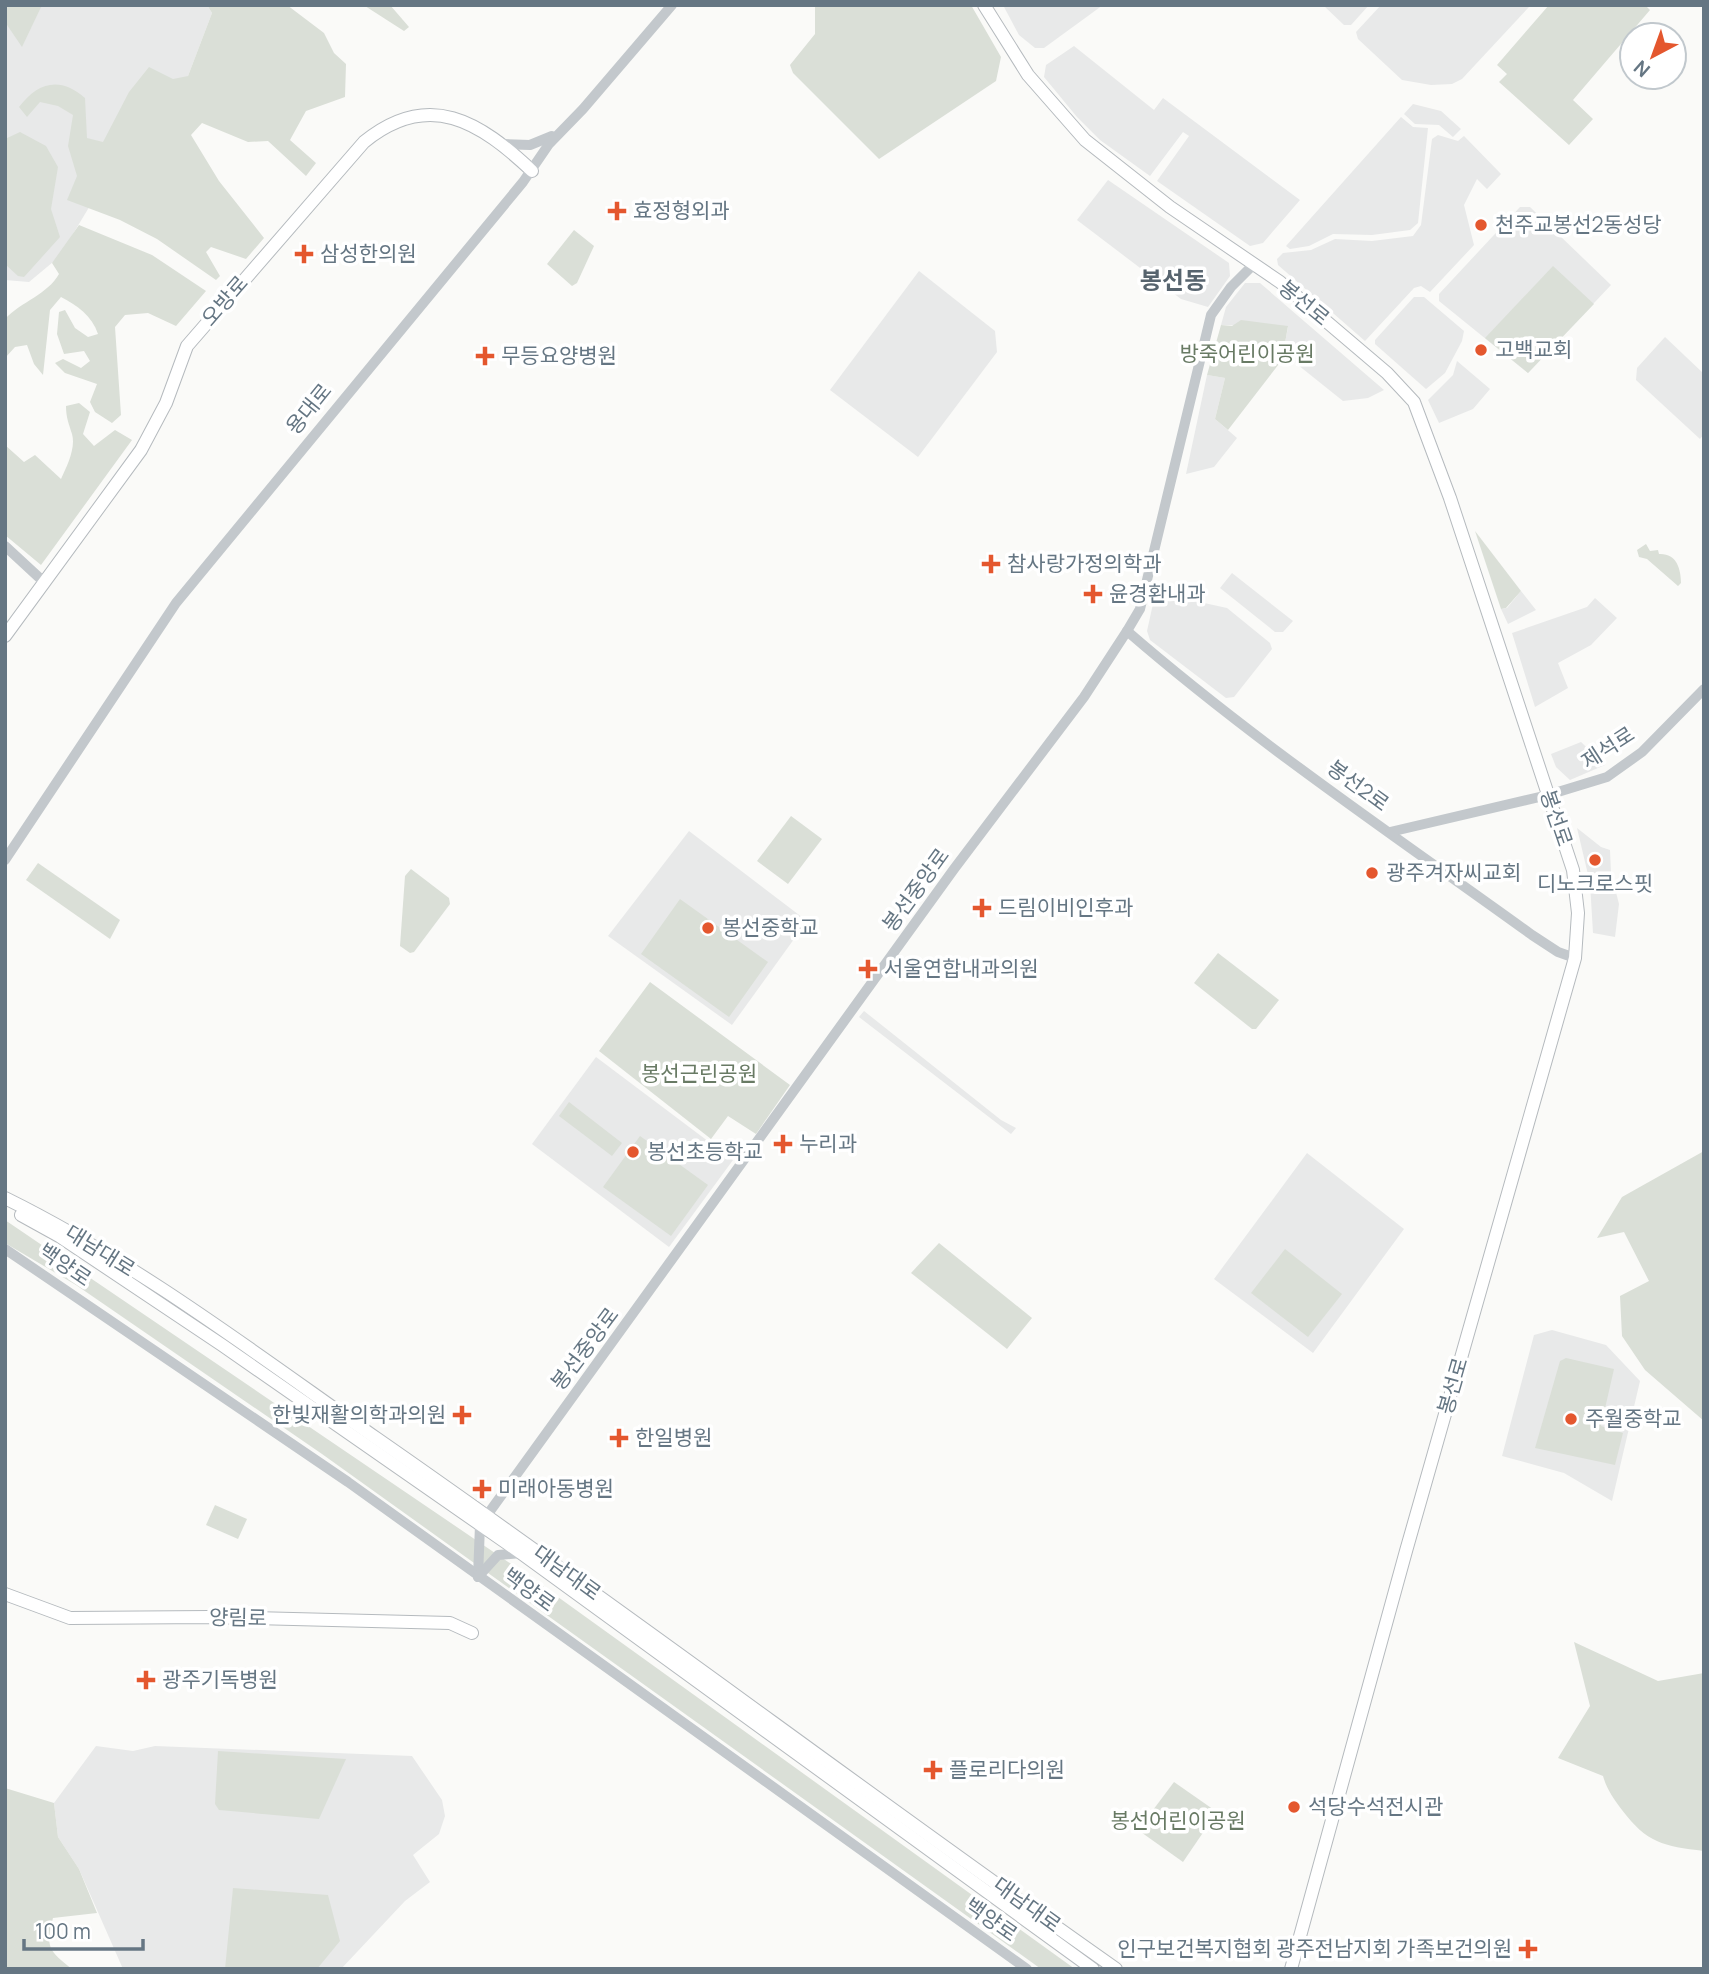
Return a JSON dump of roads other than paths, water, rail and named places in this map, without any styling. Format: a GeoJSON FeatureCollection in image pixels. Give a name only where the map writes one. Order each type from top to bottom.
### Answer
{"type":"FeatureCollection","features":[{"type":"Feature","properties":{"kind":"main road","name":"봉선로"},"geometry":{"type":"LineString","coordinates":[[984,5],[1028,75],[1085,140],[1114,166],[1280,282],[1362,351],[1414,402],[1447,490],[1573,870],[1578,913],[1575,958],[1406,1550],[1294,1969]]}},
{"type":"Feature","properties":{"kind":"main road","name":"오방로"},"geometry":{"type":"LineString","coordinates":[[5,636],[141,450],[166,404],[187,346],[364,142],[393,122],[429,116],[470,124],[503,144],[532,171]]}},
{"type":"Feature","properties":{"kind":"main road","name":"대남대로"},"geometry":{"type":"LineString","coordinates":[[5,1198],[40,1214],[134,1272],[1116,1969]]}},
{"type":"Feature","properties":{"kind":"main road","name":"대남대로"},"geometry":{"type":"LineString","coordinates":[[5,1207],[59,1236],[483,1521],[521,1553],[695,1682],[1093,1969]]}},
{"type":"Feature","properties":{"kind":"main road","name":"양림로"},"geometry":{"type":"LineString","coordinates":[[5,1594],[70,1618],[209,1617],[450,1623],[458,1624],[472,1633]]}},
{"type":"Feature","properties":{"kind":"street","name":"용대로"},"geometry":{"type":"LineString","coordinates":[[5,860],[174,606],[532,171],[539,157],[672,5]]}},
{"type":"Feature","properties":{"kind":"street"},"geometry":{"type":"LineString","coordinates":[[503,144],[530,145],[559,133]]}},
{"type":"Feature","properties":{"kind":"street","name":"봉선중앙로"},"geometry":{"type":"LineString","coordinates":[[483,1521],[954,869],[1084,697],[1128,631],[1140,609],[1211,315],[1231,287],[1254,264]]}},
{"type":"Feature","properties":{"kind":"street"},"geometry":{"type":"LineString","coordinates":[[5,546],[46,583]]}},
{"type":"Feature","properties":{"kind":"street","name":"봉선2로"},"geometry":{"type":"LineString","coordinates":[[1128,631],[1188,684],[1390,832],[1532,935],[1558,952],[1575,958]]}},
{"type":"Feature","properties":{"kind":"street","name":"제석로"},"geometry":{"type":"LineString","coordinates":[[1390,832],[1588,785],[1628,763],[1674,723],[1704,689]]}},
{"type":"Feature","properties":{"kind":"street","name":"백양로"},"geometry":{"type":"LineString","coordinates":[[5,1249],[199,1379],[1027,1969]]}},
{"type":"Feature","properties":{"kind":"street"},"geometry":{"type":"LineString","coordinates":[[478,1577],[483,1521]]}},
{"type":"Feature","properties":{"kind":"street","name":"대남대로"},"geometry":{"type":"LineString","coordinates":[[478,1577],[498,1555],[521,1553]]}},
{"type":"Feature","properties":{"kind":"place","name":"효정형외과"},"geometry":{"type":"Point","coordinates":[617,211]}},
{"type":"Feature","properties":{"kind":"place","name":"천주교봉선2동성당"},"geometry":{"type":"Point","coordinates":[1481,225]}},
{"type":"Feature","properties":{"kind":"place","name":"삼성한의원"},"geometry":{"type":"Point","coordinates":[304,254]}},
{"type":"Feature","properties":{"kind":"place","name":"고백교회"},"geometry":{"type":"Point","coordinates":[1481,350]}},
{"type":"Feature","properties":{"kind":"place","name":"무등요양병원"},"geometry":{"type":"Point","coordinates":[485,356]}},
{"type":"Feature","properties":{"kind":"place","name":"참사랑가정의학과"},"geometry":{"type":"Point","coordinates":[991,564]}},
{"type":"Feature","properties":{"kind":"place","name":"윤경환내과"},"geometry":{"type":"Point","coordinates":[1093,594]}},
{"type":"Feature","properties":{"kind":"place","name":"디노크로스핏"},"geometry":{"type":"Point","coordinates":[1595,860]}},
{"type":"Feature","properties":{"kind":"place","name":"광주겨자씨교회"},"geometry":{"type":"Point","coordinates":[1372,873]}},
{"type":"Feature","properties":{"kind":"place","name":"드림이비인후과"},"geometry":{"type":"Point","coordinates":[982,908]}},
{"type":"Feature","properties":{"kind":"place","name":"봉선중학교"},"geometry":{"type":"Point","coordinates":[708,928]}},
{"type":"Feature","properties":{"kind":"place","name":"서울연합내과의원"},"geometry":{"type":"Point","coordinates":[868,969]}},
{"type":"Feature","properties":{"kind":"place","name":"누리과"},"geometry":{"type":"Point","coordinates":[783,1144]}},
{"type":"Feature","properties":{"kind":"place","name":"봉선초등학교"},"geometry":{"type":"Point","coordinates":[633,1152]}},
{"type":"Feature","properties":{"kind":"place","name":"한빛재활의학과의원"},"geometry":{"type":"Point","coordinates":[462,1415]}},
{"type":"Feature","properties":{"kind":"place","name":"주월중학교"},"geometry":{"type":"Point","coordinates":[1571,1419]}},
{"type":"Feature","properties":{"kind":"place","name":"한일병원"},"geometry":{"type":"Point","coordinates":[619,1438]}},
{"type":"Feature","properties":{"kind":"place","name":"미래아동병원"},"geometry":{"type":"Point","coordinates":[482,1489]}},
{"type":"Feature","properties":{"kind":"place","name":"광주기독병원"},"geometry":{"type":"Point","coordinates":[146,1680]}},
{"type":"Feature","properties":{"kind":"place","name":"플로리다의원"},"geometry":{"type":"Point","coordinates":[933,1770]}},
{"type":"Feature","properties":{"kind":"place","name":"석당수석전시관"},"geometry":{"type":"Point","coordinates":[1294,1807]}},
{"type":"Feature","properties":{"kind":"place","name":"인구보건복지협회 광주전남지회 가족보건의원"},"geometry":{"type":"Point","coordinates":[1528,1949]}},
{"type":"Feature","properties":{"kind":"district","name":"봉선동"},"geometry":{"type":"Point","coordinates":[1173,281]}},
{"type":"Feature","properties":{"kind":"park label","name":"방죽어린이공원"},"geometry":{"type":"Point","coordinates":[1247,354]}},
{"type":"Feature","properties":{"kind":"park label","name":"봉선근린공원"},"geometry":{"type":"Point","coordinates":[699,1074]}},
{"type":"Feature","properties":{"kind":"park label","name":"봉선어린이공원"},"geometry":{"type":"Point","coordinates":[1178,1821]}}]}
